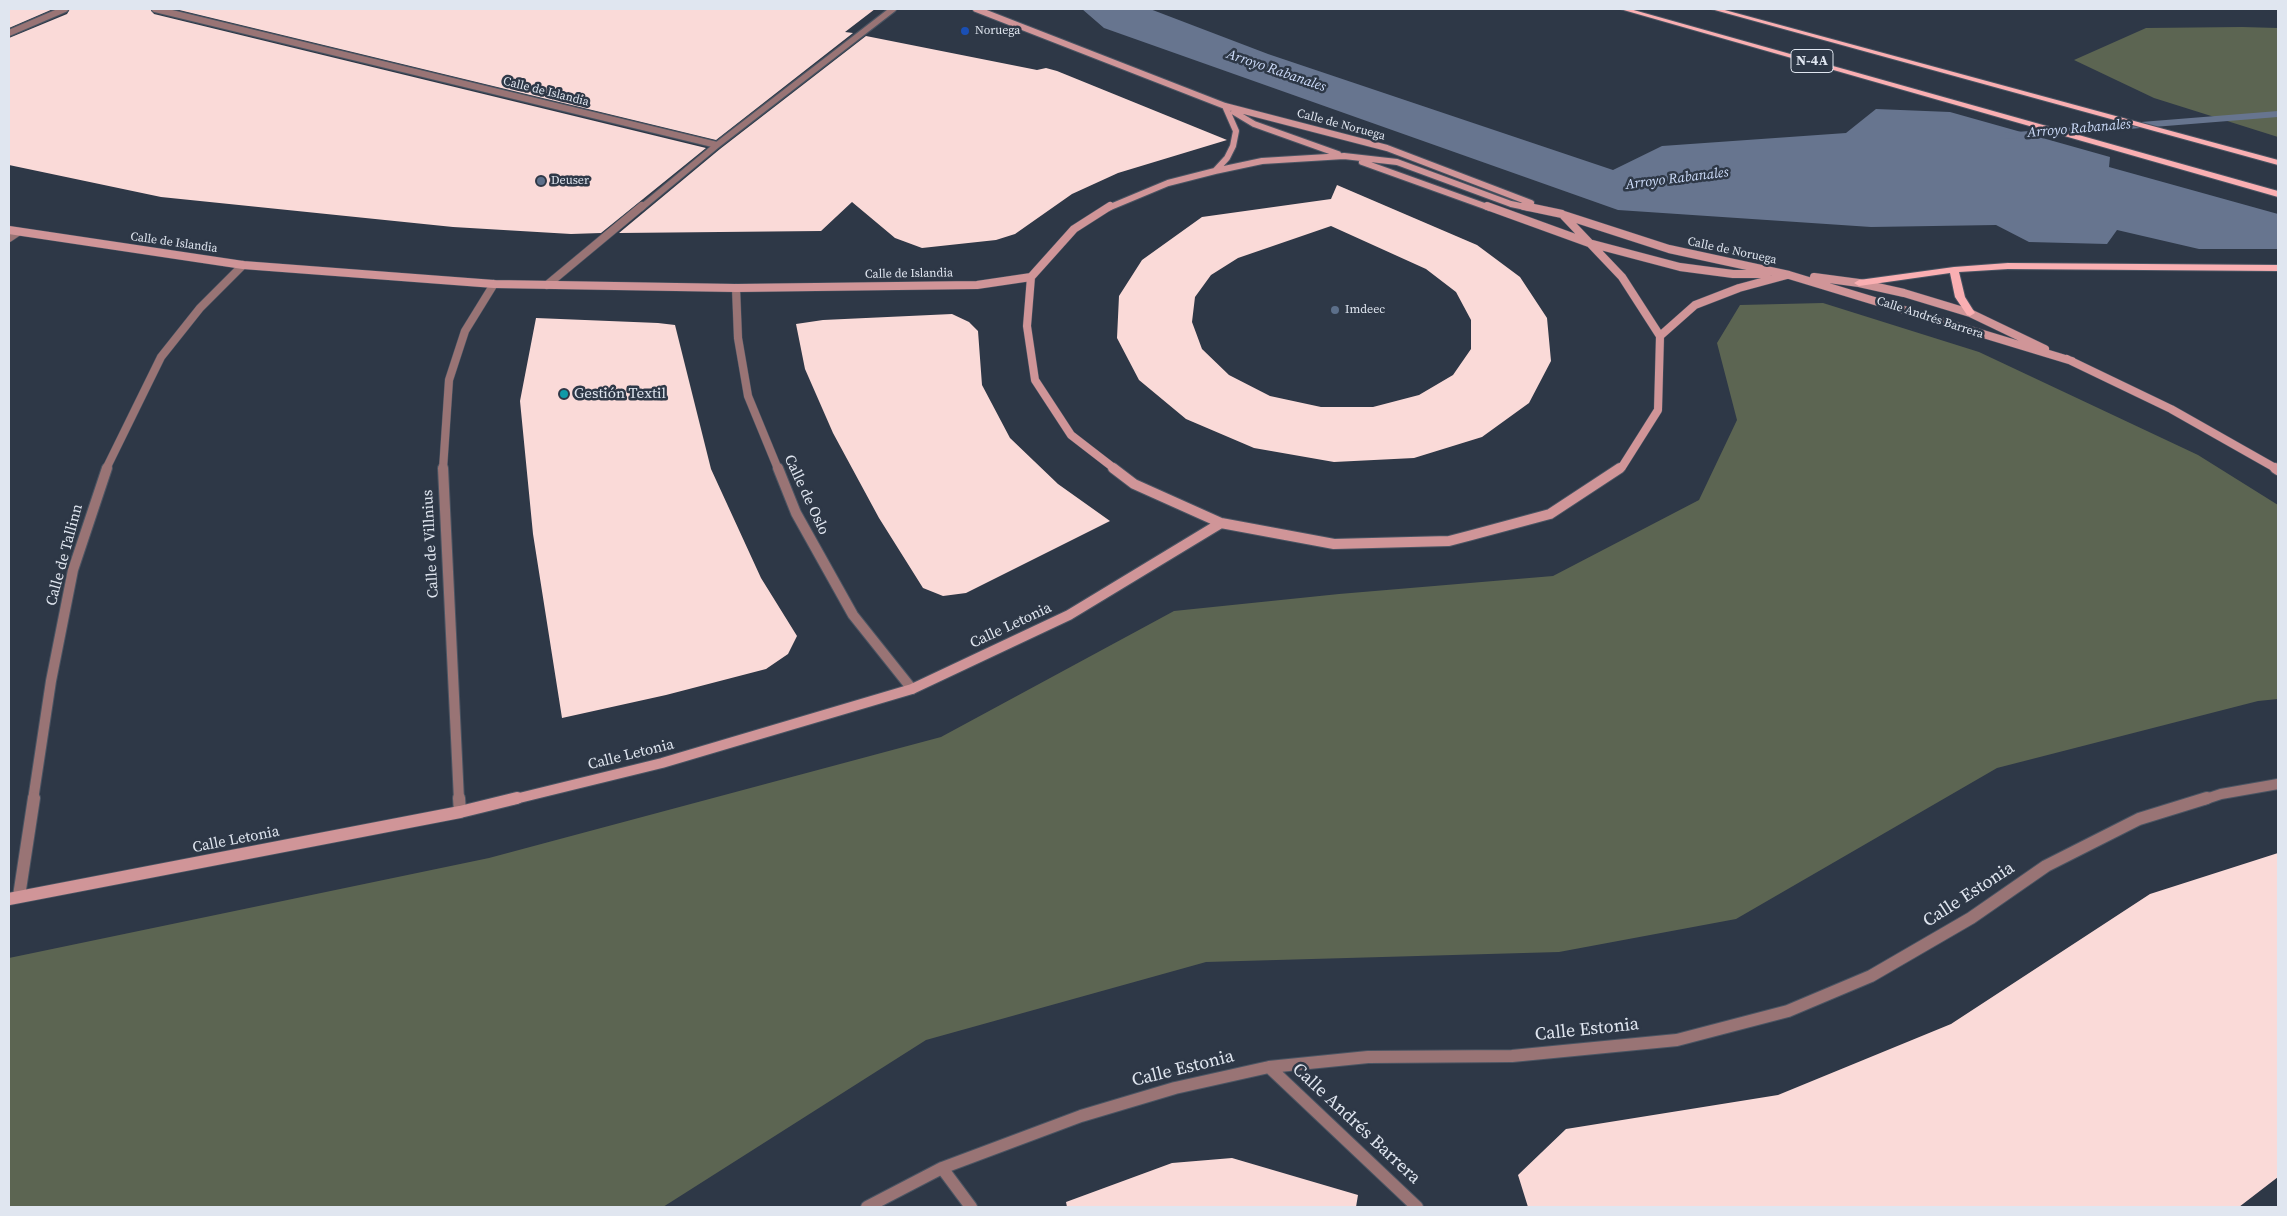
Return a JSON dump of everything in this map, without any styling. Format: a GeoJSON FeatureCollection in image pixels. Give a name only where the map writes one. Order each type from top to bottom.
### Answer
{"type":"FeatureCollection","features":[{"type":"Feature","properties":{"kind":"main road","name":"N-4A"},"geometry":{"type":"LineString","coordinates":[[1623,9],[2002,114],[2278,194]]}},
{"type":"Feature","properties":{"kind":"main road","name":"N-4A"},"geometry":{"type":"LineString","coordinates":[[1714,9],[2278,163]]}},
{"type":"Feature","properties":{"kind":"main road"},"geometry":{"type":"LineString","coordinates":[[1859,282],[1954,270],[2008,266],[2278,268]]}},
{"type":"Feature","properties":{"kind":"main road"},"geometry":{"type":"LineString","coordinates":[[1954,270],[1960,297],[1970,313]]}},
{"type":"Feature","properties":{"kind":"street"},"geometry":{"type":"LineString","coordinates":[[9,33],[65,9]]}},
{"type":"Feature","properties":{"kind":"street","name":"Calle de Islandia"},"geometry":{"type":"LineString","coordinates":[[156,9],[717,145]]}},
{"type":"Feature","properties":{"kind":"street"},"geometry":{"type":"LineString","coordinates":[[547,285],[717,145],[892,9]]}},
{"type":"Feature","properties":{"kind":"street","name":"Calle de Noruega"},"geometry":{"type":"LineString","coordinates":[[976,9],[1225,106],[1387,148],[1562,214],[1669,249],[1789,275]]}},
{"type":"Feature","properties":{"kind":"street"},"geometry":{"type":"LineString","coordinates":[[1214,171],[1227,158],[1233,146],[1236,130],[1225,106]]}},
{"type":"Feature","properties":{"kind":"street","name":"Calle de Noruega"},"geometry":{"type":"LineString","coordinates":[[1225,106],[1254,124],[1589,243],[1680,267],[1733,274],[1789,275]]}},
{"type":"Feature","properties":{"kind":"street"},"geometry":{"type":"LineString","coordinates":[[1344,156],[1262,161],[1168,183],[1116,203],[1074,229],[1031,277],[1027,326],[1035,380],[1071,435],[1134,484],[1221,522],[1334,544],[1449,541],[1550,514],[1622,467],[1658,410],[1660,336],[1622,277],[1589,243]]}},
{"type":"Feature","properties":{"kind":"street","name":"Calle de Noruega"},"geometry":{"type":"LineString","coordinates":[[1344,156],[1397,162],[1511,204],[1562,214],[1589,243]]}},
{"type":"Feature","properties":{"kind":"street","name":"Calle de Islandia"},"geometry":{"type":"LineString","coordinates":[[9,230],[243,265],[494,284],[736,288],[977,285],[1031,277]]}},
{"type":"Feature","properties":{"kind":"street"},"geometry":{"type":"LineString","coordinates":[[9,238],[18,232]]}},
{"type":"Feature","properties":{"kind":"street","name":"Calle de Tallinn"},"geometry":{"type":"LineString","coordinates":[[14,898],[51,681],[73,570],[104,474],[161,357],[200,308],[243,265]]}},
{"type":"Feature","properties":{"kind":"street","name":"Calle Andrés Barrera"},"geometry":{"type":"LineString","coordinates":[[1789,275],[2072,361]]}},
{"type":"Feature","properties":{"kind":"street","name":"Calle Andrés Barrera"},"geometry":{"type":"LineString","coordinates":[[1660,336],[1695,305],[1739,288],[1789,275],[1859,282],[1904,293],[1970,313],[2171,410],[2278,470]]}},
{"type":"Feature","properties":{"kind":"street","name":"Calle de Villnius"},"geometry":{"type":"LineString","coordinates":[[460,812],[443,471],[449,380],[465,331],[494,284]]}},
{"type":"Feature","properties":{"kind":"street","name":"Calle de Oslo"},"geometry":{"type":"LineString","coordinates":[[736,288],[738,338],[748,396],[796,513],[853,616],[912,689]]}},
{"type":"Feature","properties":{"kind":"street","name":"Calle Letonia"},"geometry":{"type":"LineString","coordinates":[[14,898],[460,812],[662,764],[912,689],[1069,615],[1221,522]]}},
{"type":"Feature","properties":{"kind":"street","name":"Calle Estonia"},"geometry":{"type":"LineString","coordinates":[[867,1207],[942,1168],[1081,1116],[1175,1088],[1269,1067],[1368,1058],[1512,1056],[1677,1040],[1788,1011],[1871,976],[1971,918],[2046,866],[2139,819],[2221,794],[2278,784]]}},
{"type":"Feature","properties":{"kind":"street","name":"Calle Andrés Barrera"},"geometry":{"type":"LineString","coordinates":[[1269,1067],[1417,1207]]}},
{"type":"Feature","properties":{"kind":"street"},"geometry":{"type":"LineString","coordinates":[[942,1168],[971,1207]]}},
{"type":"Feature","properties":{"kind":"green space"},"geometry":{"type":"Polygon","coordinates":[[[2146,28],[2278,28],[2278,137],[2154,98],[2074,60],[2146,28]]]}},
{"type":"Feature","properties":{"kind":"green space"},"geometry":{"type":"Polygon","coordinates":[[[1823,303],[1979,352],[2198,455],[2278,505],[2278,699],[2258,701],[1997,768],[1736,919],[1559,952],[1206,962],[926,1040],[663,1207],[9,1207],[9,958],[489,858],[941,737],[1174,611],[1339,594],[1553,576],[1699,500],[1737,420],[1717,343],[1740,305],[1823,303]]]}},
{"type":"Feature","properties":{"kind":"water"},"geometry":{"type":"Polygon","coordinates":[[[1082,9],[1150,9],[1268,54],[1613,170],[1662,146],[1846,133],[1876,109],[1950,112],[2110,157],[2109,167],[2278,214],[2278,249],[2199,249],[2117,230],[2107,244],[2029,242],[1996,225],[1871,227],[1618,210],[1104,28],[1082,9]]]}},
{"type":"Feature","properties":{"kind":"building"},"geometry":{"type":"Polygon","coordinates":[[[9,9],[53,9],[9,28],[9,9]]]}},
{"type":"Feature","properties":{"kind":"building"},"geometry":{"type":"Polygon","coordinates":[[[70,9],[150,9],[154,14],[706,148],[601,233],[571,234],[453,227],[161,197],[9,165],[9,38],[67,14],[70,9]]]}},
{"type":"Feature","properties":{"kind":"building"},"geometry":{"type":"Polygon","coordinates":[[[175,9],[875,9],[845,32],[853,33],[716,140],[175,9]]]}},
{"type":"Feature","properties":{"kind":"building"},"geometry":{"type":"Polygon","coordinates":[[[866,36],[1037,70],[1046,68],[1057,71],[1227,140],[1118,173],[1072,194],[1015,234],[996,240],[922,248],[895,238],[852,202],[821,231],[619,233],[720,149],[866,36]]]}},
{"type":"Feature","properties":{"kind":"building"},"geometry":{"type":"Polygon","coordinates":[[[1337,185],[1477,245],[1520,277],[1547,318],[1551,361],[1529,403],[1482,437],[1414,458],[1334,462],[1254,448],[1186,419],[1139,380],[1117,338],[1119,296],[1142,260],[1202,217],[1331,199],[1337,185]],[[1331,226],[1238,258],[1211,275],[1195,297],[1192,322],[1202,349],[1229,375],[1270,396],[1321,407],[1373,407],[1419,395],[1453,375],[1471,349],[1471,320],[1456,292],[1426,269],[1331,226]]]}},
{"type":"Feature","properties":{"kind":"building"},"geometry":{"type":"Polygon","coordinates":[[[952,314],[969,322],[978,331],[982,385],[1010,438],[1058,484],[1110,521],[966,593],[943,596],[923,588],[879,518],[833,433],[805,369],[796,324],[823,320],[952,314]]]}},
{"type":"Feature","properties":{"kind":"building"},"geometry":{"type":"Polygon","coordinates":[[[536,318],[675,325],[711,469],[761,578],[797,636],[788,654],[766,669],[666,695],[562,718],[533,534],[520,401],[536,318]]]}},
{"type":"Feature","properties":{"kind":"building"},"geometry":{"type":"Polygon","coordinates":[[[2278,853],[2278,1177],[2239,1207],[1528,1207],[1518,1175],[1566,1129],[1778,1095],[1951,1024],[2150,894],[2278,853]]]}},
{"type":"Feature","properties":{"kind":"building"},"geometry":{"type":"Polygon","coordinates":[[[1232,1158],[1358,1195],[1356,1207],[1067,1207],[1066,1202],[1172,1163],[1232,1158]]]}},
{"type":"Feature","properties":{"kind":"waterway","name":"Arroyo Rabanales"},"geometry":{"type":"LineString","coordinates":[[2004,136],[2278,114]]}},
{"type":"Feature","properties":{"kind":"place","name":"Noruega"},"geometry":{"type":"Point","coordinates":[965,31]}},
{"type":"Feature","properties":{"kind":"place","name":"Deuser"},"geometry":{"type":"Point","coordinates":[541,181]}},
{"type":"Feature","properties":{"kind":"place","name":"Imdeec"},"geometry":{"type":"Point","coordinates":[1335,310]}},
{"type":"Feature","properties":{"kind":"place","name":"Gestión Textil"},"geometry":{"type":"Point","coordinates":[564,394]}}]}
